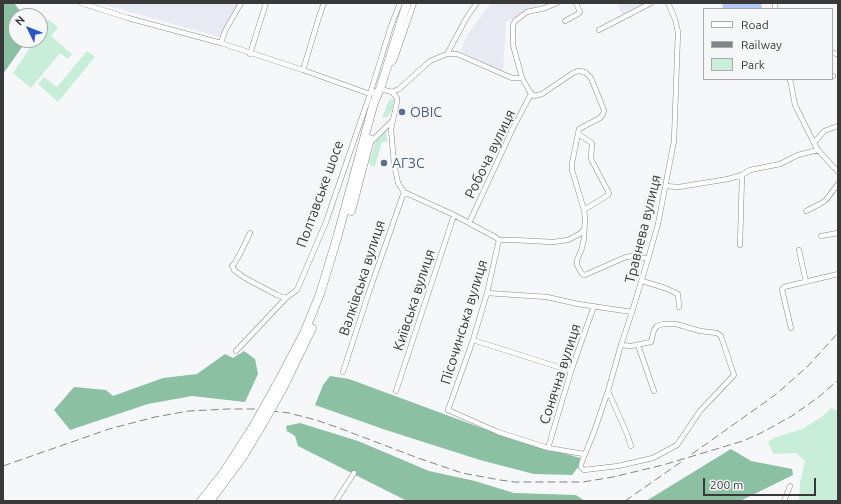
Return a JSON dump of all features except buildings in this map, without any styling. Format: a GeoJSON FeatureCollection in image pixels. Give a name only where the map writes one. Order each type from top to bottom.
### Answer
{"type":"FeatureCollection","features":[{"type":"Feature","properties":{"kind":"highway"},"geometry":{"type":"LineString","coordinates":[[279,387],[320,294],[334,251],[374,102],[380,90],[388,66],[407,3]]}},
{"type":"Feature","properties":{"kind":"highway"},"geometry":{"type":"LineString","coordinates":[[210,501],[244,455],[256,428],[309,336],[326,295],[343,240],[380,102],[380,90]]}},
{"type":"Feature","properties":{"kind":"highway"},"geometry":{"type":"LineString","coordinates":[[201,501],[256,428]]}},
{"type":"Feature","properties":{"kind":"street"},"geometry":{"type":"LineString","coordinates":[[82,3],[128,18],[221,43],[370,94],[380,90],[392,92],[398,89],[430,61],[447,54],[457,54],[512,78],[522,78]]}},
{"type":"Feature","properties":{"kind":"street"},"geometry":{"type":"LineString","coordinates":[[221,43],[225,31],[241,3]]}},
{"type":"Feature","properties":{"kind":"street"},"geometry":{"type":"LineString","coordinates":[[250,54],[266,3]]}},
{"type":"Feature","properties":{"kind":"street"},"geometry":{"type":"LineString","coordinates":[[303,70],[324,3]]}},
{"type":"Feature","properties":{"kind":"street","name":"Полтавське шосе"},"geometry":{"type":"LineString","coordinates":[[236,352],[286,298],[297,290],[326,222],[400,3]]}},
{"type":"Feature","properties":{"kind":"street"},"geometry":{"type":"LineString","coordinates":[[388,66],[394,62],[414,3]]}},
{"type":"Feature","properties":{"kind":"street"},"geometry":{"type":"LineString","coordinates":[[447,54],[477,3]]}},
{"type":"Feature","properties":{"kind":"street"},"geometry":{"type":"LineString","coordinates":[[557,3],[545,8],[527,12],[515,21],[513,25],[513,45],[522,78],[531,94],[536,96],[542,94],[578,71],[583,71],[591,78],[604,110],[601,117],[579,129],[572,163],[572,170],[584,210],[582,248],[577,263],[584,275],[626,257],[633,256],[648,259]]}},
{"type":"Feature","properties":{"kind":"street"},"geometry":{"type":"LineString","coordinates":[[565,21],[580,12],[576,3]]}},
{"type":"Feature","properties":{"kind":"street"},"geometry":{"type":"LineString","coordinates":[[599,30],[651,3]]}},
{"type":"Feature","properties":{"kind":"street","name":"Травнева вулиця"},"geometry":{"type":"LineString","coordinates":[[584,454],[594,432],[608,391],[642,281],[666,186],[674,141],[678,46],[676,23],[668,3]]}},
{"type":"Feature","properties":{"kind":"street"},"geometry":{"type":"LineString","coordinates":[[790,80],[795,105],[814,143],[818,150],[838,172]]}},
{"type":"Feature","properties":{"kind":"street"},"geometry":{"type":"LineString","coordinates":[[392,92],[397,98],[391,129],[394,164],[398,183],[404,192],[454,215],[499,240],[553,242],[574,237],[584,229]]}},
{"type":"Feature","properties":{"kind":"street","name":"Робоча вулиця"},"geometry":{"type":"LineString","coordinates":[[469,223],[513,128],[531,94]]}},
{"type":"Feature","properties":{"kind":"street"},"geometry":{"type":"LineString","coordinates":[[368,146],[392,121]]}},
{"type":"Feature","properties":{"kind":"street"},"geometry":{"type":"LineString","coordinates":[[814,143],[824,132],[838,126]]}},
{"type":"Feature","properties":{"kind":"street"},"geometry":{"type":"LineString","coordinates":[[578,134],[592,143],[591,159],[609,194],[584,210]]}},
{"type":"Feature","properties":{"kind":"street"},"geometry":{"type":"LineString","coordinates":[[666,186],[679,187],[728,179],[742,175],[750,170],[780,164],[798,155],[818,150]]}},
{"type":"Feature","properties":{"kind":"street"},"geometry":{"type":"LineString","coordinates":[[740,245],[742,175]]}},
{"type":"Feature","properties":{"kind":"street"},"geometry":{"type":"LineString","coordinates":[[806,210],[826,200],[838,184]]}},
{"type":"Feature","properties":{"kind":"street","name":"Валківська вулиця"},"geometry":{"type":"LineString","coordinates":[[343,372],[404,192]]}},
{"type":"Feature","properties":{"kind":"street","name":"Київська вулиця"},"geometry":{"type":"LineString","coordinates":[[396,391],[454,215]]}},
{"type":"Feature","properties":{"kind":"street"},"geometry":{"type":"LineString","coordinates":[[250,233],[240,254],[232,266],[234,270],[245,278],[277,295],[286,298]]}},
{"type":"Feature","properties":{"kind":"street"},"geometry":{"type":"LineString","coordinates":[[821,236],[838,233]]}},
{"type":"Feature","properties":{"kind":"street","name":"Пісочинська вулиця"},"geometry":{"type":"LineString","coordinates":[[499,240],[473,340],[448,410],[498,432],[548,448]]}},
{"type":"Feature","properties":{"kind":"street"},"geometry":{"type":"LineString","coordinates":[[799,250],[806,282]]}},
{"type":"Feature","properties":{"kind":"street"},"geometry":{"type":"LineString","coordinates":[[791,328],[783,289],[785,286],[838,274]]}},
{"type":"Feature","properties":{"kind":"street"},"geometry":{"type":"LineString","coordinates":[[642,281],[665,288],[678,294],[679,307]]}},
{"type":"Feature","properties":{"kind":"street"},"geometry":{"type":"LineString","coordinates":[[486,293],[541,296],[632,312]]}},
{"type":"Feature","properties":{"kind":"street","name":"Сонячна вулиця"},"geometry":{"type":"LineString","coordinates":[[548,448],[571,371],[594,306]]}},
{"type":"Feature","properties":{"kind":"street"},"geometry":{"type":"LineString","coordinates":[[548,448],[584,454],[581,467],[584,470],[618,466],[653,458],[677,446],[700,411],[734,375],[721,336],[717,333],[676,324],[663,324],[657,326],[654,330],[650,342],[629,346],[621,345]]}},
{"type":"Feature","properties":{"kind":"street"},"geometry":{"type":"LineString","coordinates":[[473,340],[571,371]]}},
{"type":"Feature","properties":{"kind":"street"},"geometry":{"type":"LineString","coordinates":[[638,345],[654,390]]}},
{"type":"Feature","properties":{"kind":"street"},"geometry":{"type":"LineString","coordinates":[[608,391],[631,446]]}},
{"type":"Feature","properties":{"kind":"street"},"geometry":{"type":"LineString","coordinates":[[336,501],[354,473]]}},
{"type":"Feature","properties":{"kind":"street"},"geometry":{"type":"LineString","coordinates":[[784,501],[790,486]]}},
{"type":"Feature","properties":{"kind":"shaded area"},"geometry":{"type":"Polygon","coordinates":[[[98,3],[242,3],[220,37],[98,3]]]}},
{"type":"Feature","properties":{"kind":"shaded area"},"geometry":{"type":"Polygon","coordinates":[[[491,3],[542,3],[506,22],[503,72],[460,51],[467,35],[491,3]]]}},
{"type":"Feature","properties":{"kind":"shaded area"},"geometry":{"type":"Polygon","coordinates":[[[617,3],[649,3],[623,17],[617,3]]]}},
{"type":"Feature","properties":{"kind":"green space"},"geometry":{"type":"Polygon","coordinates":[[[3,3],[14,3],[18,8],[8,8],[8,48],[21,48],[3,74],[3,3]]]}},
{"type":"Feature","properties":{"kind":"green space"},"geometry":{"type":"Polygon","coordinates":[[[48,20],[58,27],[51,36],[72,54],[68,59],[60,53],[31,88],[13,73],[30,48],[48,48],[48,20]]]}},
{"type":"Feature","properties":{"kind":"green space"},"geometry":{"type":"Polygon","coordinates":[[[87,51],[95,57],[58,102],[38,84],[44,77],[57,87],[87,51]]]}},
{"type":"Feature","properties":{"kind":"green space"},"geometry":{"type":"Polygon","coordinates":[[[390,99],[394,100],[392,110],[389,116],[382,118],[387,105],[390,99]]]}},
{"type":"Feature","properties":{"kind":"green space"},"geometry":{"type":"Polygon","coordinates":[[[387,128],[386,137],[388,141],[382,142],[375,166],[372,166],[369,162],[376,140],[387,128]]]}},
{"type":"Feature","properties":{"kind":"green space"},"geometry":{"type":"Polygon","coordinates":[[[244,351],[255,359],[258,374],[245,402],[192,396],[148,404],[70,430],[54,410],[74,387],[106,390],[113,396],[163,378],[197,374],[225,354],[233,358],[244,351]]]}},
{"type":"Feature","properties":{"kind":"green space"},"geometry":{"type":"Polygon","coordinates":[[[330,376],[349,379],[498,434],[580,458],[579,466],[572,475],[534,474],[480,460],[386,430],[315,405],[323,385],[330,376]]]}},
{"type":"Feature","properties":{"kind":"green space"},"geometry":{"type":"Polygon","coordinates":[[[831,408],[838,411],[838,501],[799,501],[800,483],[805,461],[796,453],[773,454],[768,442],[774,438],[802,429],[823,416],[831,408]]]}},
{"type":"Feature","properties":{"kind":"green space"},"geometry":{"type":"Polygon","coordinates":[[[300,423],[358,441],[429,471],[475,481],[514,493],[576,495],[585,501],[407,501],[298,446],[295,436],[287,431],[286,426],[300,423]]]}},
{"type":"Feature","properties":{"kind":"green space"},"geometry":{"type":"Polygon","coordinates":[[[731,449],[751,461],[792,469],[793,475],[740,501],[646,501],[731,449]]]}},
{"type":"Feature","properties":{"kind":"water"},"geometry":{"type":"Polygon","coordinates":[[[722,3],[761,3],[762,8],[723,8],[722,3]]]}},
{"type":"Feature","properties":{"kind":"railway"},"geometry":{"type":"LineString","coordinates":[[692,454],[775,395],[807,367],[838,333]]}},
{"type":"Feature","properties":{"kind":"railway"},"geometry":{"type":"LineString","coordinates":[[3,466],[109,429],[155,417],[189,411],[255,409],[289,413],[316,420],[462,473],[515,482],[583,482],[613,477],[663,465],[743,441],[792,416],[820,396],[838,380]]}},
{"type":"Feature","properties":{"kind":"railway"},"geometry":{"type":"LineString","coordinates":[[625,501],[681,462]]}},
{"type":"Feature","properties":{"kind":"place","name":"ОВІС"},"geometry":{"type":"Point","coordinates":[402,112]}},
{"type":"Feature","properties":{"kind":"place","name":"АГЗС"},"geometry":{"type":"Point","coordinates":[384,163]}}]}
